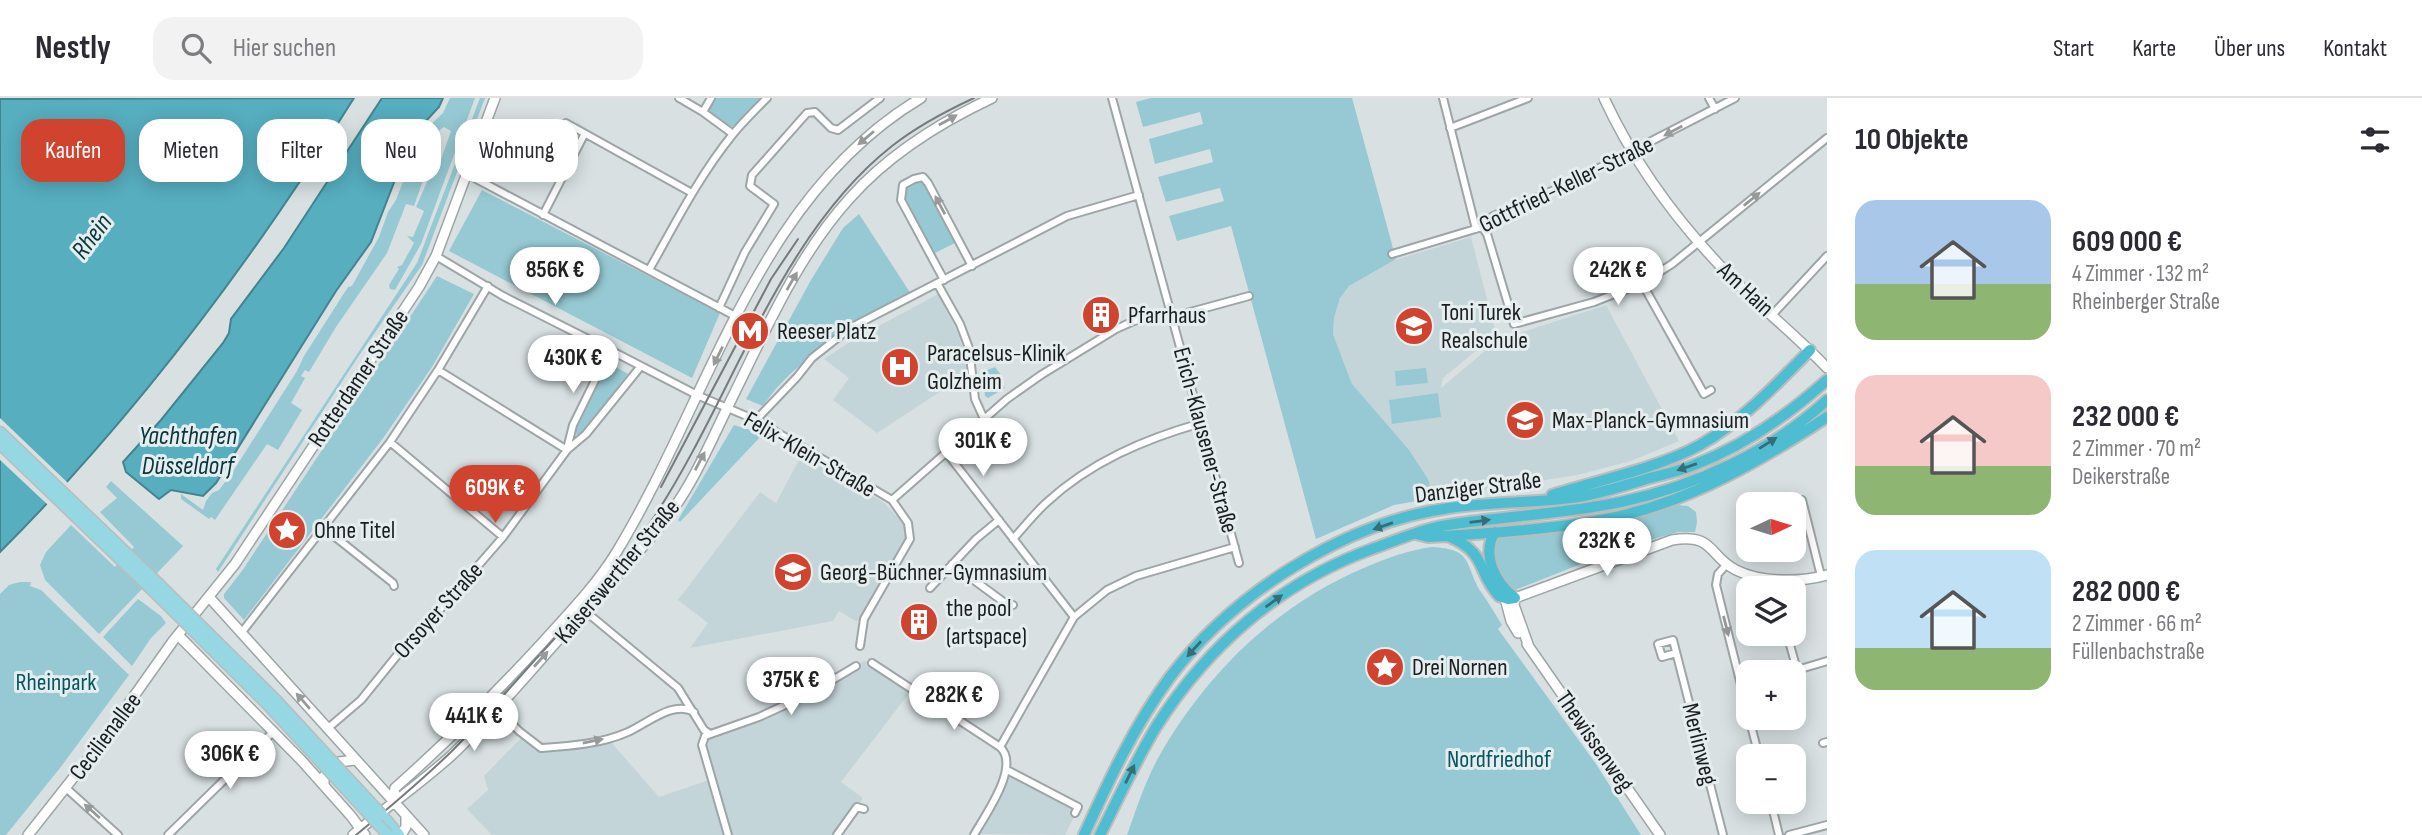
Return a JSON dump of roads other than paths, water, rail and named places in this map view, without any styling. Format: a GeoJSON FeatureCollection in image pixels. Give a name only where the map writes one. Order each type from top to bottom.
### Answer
{"type":"FeatureCollection","features":[{"type":"Feature","properties":{"kind":"highway"},"geometry":{"type":"LineString","coordinates":[[1536,499],[1662,461],[1700,446],[1761,398],[1810,350]]}},
{"type":"Feature","properties":{"kind":"highway","name":"Danziger Straße"},"geometry":{"type":"LineString","coordinates":[[1084,835],[1111,774],[1137,727],[1170,678],[1208,634],[1257,592],[1293,567],[1334,545],[1379,526],[1448,508],[1571,498],[1617,488],[1693,465],[1756,435],[1810,396],[1827,380]]}},
{"type":"Feature","properties":{"kind":"highway","name":"Danziger Straße"},"geometry":{"type":"LineString","coordinates":[[1100,835],[1138,759],[1181,690],[1246,620],[1300,582],[1329,566],[1413,534],[1446,525],[1620,502],[1670,489],[1705,476],[1766,444],[1827,400]]}},
{"type":"Feature","properties":{"kind":"highway"},"geometry":{"type":"LineString","coordinates":[[1413,534],[1447,536],[1611,518],[1662,503],[1772,454],[1827,417]]}},
{"type":"Feature","properties":{"kind":"highway"},"geometry":{"type":"LineString","coordinates":[[1495,532],[1489,543],[1488,556],[1510,598]]}},
{"type":"Feature","properties":{"kind":"highway"},"geometry":{"type":"LineString","coordinates":[[1447,536],[1474,551],[1495,591],[1510,598]]}},
{"type":"Feature","properties":{"kind":"main road"},"geometry":{"type":"LineString","coordinates":[[0,432],[155,586],[388,835]]}},
{"type":"Feature","properties":{"kind":"main road"},"geometry":{"type":"LineString","coordinates":[[0,444],[275,699],[400,835]]}},
{"type":"Feature","properties":{"kind":"street","name":"Rotterdamer Straße"},"geometry":{"type":"LineString","coordinates":[[487,119],[495,98]]}},
{"type":"Feature","properties":{"kind":"street"},"geometry":{"type":"LineString","coordinates":[[679,98],[733,134]]}},
{"type":"Feature","properties":{"kind":"street"},"geometry":{"type":"LineString","coordinates":[[703,112],[711,98]]}},
{"type":"Feature","properties":{"kind":"street"},"geometry":{"type":"LineString","coordinates":[[649,270],[692,193],[733,134],[766,98]]}},
{"type":"Feature","properties":{"kind":"street"},"geometry":{"type":"LineString","coordinates":[[719,308],[745,252],[774,204],[750,186],[752,175],[807,113],[815,112],[831,128],[838,130],[880,98]]}},
{"type":"Feature","properties":{"kind":"street","name":"Kaiserswerther Straße"},"geometry":{"type":"LineString","coordinates":[[393,801],[395,788],[486,704],[603,574],[641,508],[760,273],[792,220],[819,185],[850,152],[921,98]]}},
{"type":"Feature","properties":{"kind":"street","name":"Kaiserswerther Straße"},"geometry":{"type":"LineString","coordinates":[[360,833],[393,801],[409,792],[453,754],[585,611],[670,513],[787,291],[806,258],[849,199],[873,175],[916,141],[943,123],[992,98]]}},
{"type":"Feature","properties":{"kind":"street","name":"Erich-Klausener-Straße"},"geometry":{"type":"LineString","coordinates":[[1112,98],[1239,563]]}},
{"type":"Feature","properties":{"kind":"street"},"geometry":{"type":"LineString","coordinates":[[1443,98],[1479,228],[1487,234],[1514,324],[1594,302],[1642,283],[1699,243],[1827,138]]}},
{"type":"Feature","properties":{"kind":"street"},"geometry":{"type":"LineString","coordinates":[[1450,128],[1528,98]]}},
{"type":"Feature","properties":{"kind":"street","name":"Am Hain"},"geometry":{"type":"LineString","coordinates":[[1604,98],[1632,153],[1665,201],[1699,243],[1731,278],[1773,314],[1827,368]]}},
{"type":"Feature","properties":{"kind":"street"},"geometry":{"type":"LineString","coordinates":[[1709,98],[1715,109]]}},
{"type":"Feature","properties":{"kind":"street","name":"Gottfried-Keller-Straße"},"geometry":{"type":"LineString","coordinates":[[1392,254],[1479,228],[1493,216],[1632,153],[1735,98]]}},
{"type":"Feature","properties":{"kind":"street"},"geometry":{"type":"LineString","coordinates":[[578,131],[692,193]]}},
{"type":"Feature","properties":{"kind":"street"},"geometry":{"type":"LineString","coordinates":[[542,215],[584,135]]}},
{"type":"Feature","properties":{"kind":"street"},"geometry":{"type":"LineString","coordinates":[[972,265],[923,177],[914,178],[903,185],[901,200],[941,282],[969,348],[975,399],[984,419]]}},
{"type":"Feature","properties":{"kind":"street","name":"Rotterdamer Straße"},"geometry":{"type":"LineString","coordinates":[[178,635],[260,528],[419,287],[436,256],[464,182]]}},
{"type":"Feature","properties":{"kind":"street"},"geometry":{"type":"LineString","coordinates":[[482,182],[737,317]]}},
{"type":"Feature","properties":{"kind":"street"},"geometry":{"type":"LineString","coordinates":[[756,420],[797,377],[811,358],[850,328],[1067,216],[1139,195]]}},
{"type":"Feature","properties":{"kind":"street","name":"Felix-Klein-Straße"},"geometry":{"type":"LineString","coordinates":[[436,256],[699,396],[756,420],[892,500]]}},
{"type":"Feature","properties":{"kind":"street"},"geometry":{"type":"LineString","coordinates":[[1773,314],[1827,256]]}},
{"type":"Feature","properties":{"kind":"street"},"geometry":{"type":"LineString","coordinates":[[1642,283],[1704,394],[1711,390]]}},
{"type":"Feature","properties":{"kind":"street"},"geometry":{"type":"LineString","coordinates":[[242,632],[390,442],[438,370],[488,286]]}},
{"type":"Feature","properties":{"kind":"street","name":"Erich-Klausener-Straße"},"geometry":{"type":"LineString","coordinates":[[1171,314],[1249,296]]}},
{"type":"Feature","properties":{"kind":"street"},"geometry":{"type":"LineString","coordinates":[[860,646],[864,619],[910,539],[908,523],[892,500],[1007,399],[1097,340],[1134,321],[1171,314]]}},
{"type":"Feature","properties":{"kind":"street","name":"Orsoyer Straße"},"geometry":{"type":"LineString","coordinates":[[567,450],[573,425],[610,350]]}},
{"type":"Feature","properties":{"kind":"street","name":"Orsoyer Straße"},"geometry":{"type":"LineString","coordinates":[[327,729],[361,700],[399,653],[407,650],[432,613],[436,614],[503,537],[567,450],[586,434],[642,366]]}},
{"type":"Feature","properties":{"kind":"street"},"geometry":{"type":"LineString","coordinates":[[438,370],[567,450]]}},
{"type":"Feature","properties":{"kind":"street"},"geometry":{"type":"LineString","coordinates":[[1013,539],[1045,504],[1096,465],[1152,439],[1201,423]]}},
{"type":"Feature","properties":{"kind":"street"},"geometry":{"type":"LineString","coordinates":[[390,442],[503,537]]}},
{"type":"Feature","properties":{"kind":"street"},"geometry":{"type":"LineString","coordinates":[[946,452],[1074,617]]}},
{"type":"Feature","properties":{"kind":"street"},"geometry":{"type":"LineString","coordinates":[[1806,514],[1824,576],[1806,578]]}},
{"type":"Feature","properties":{"kind":"street"},"geometry":{"type":"LineString","coordinates":[[930,588],[999,520]]}},
{"type":"Feature","properties":{"kind":"street"},"geometry":{"type":"LineString","coordinates":[[324,528],[394,586]]}},
{"type":"Feature","properties":{"kind":"street"},"geometry":{"type":"LineString","coordinates":[[1510,598],[1675,540],[1700,540],[1716,551],[1727,564],[1752,576]]}},
{"type":"Feature","properties":{"kind":"street"},"geometry":{"type":"LineString","coordinates":[[1000,747],[1074,617],[1107,590],[1136,576],[1235,547]]}},
{"type":"Feature","properties":{"kind":"street"},"geometry":{"type":"LineString","coordinates":[[952,564],[1005,603],[1013,605]]}},
{"type":"Feature","properties":{"kind":"street"},"geometry":{"type":"LineString","coordinates":[[1727,564],[1718,574],[1716,585],[1736,664]]}},
{"type":"Feature","properties":{"kind":"street"},"geometry":{"type":"LineString","coordinates":[[209,597],[424,835]]}},
{"type":"Feature","properties":{"kind":"street","name":"Thewissenweg"},"geometry":{"type":"LineString","coordinates":[[1510,598],[1511,621],[1660,835]]}},
{"type":"Feature","properties":{"kind":"street"},"geometry":{"type":"LineString","coordinates":[[585,611],[678,688],[704,730],[710,734]]}},
{"type":"Feature","properties":{"kind":"street"},"geometry":{"type":"LineString","coordinates":[[178,635],[324,784],[360,833]]}},
{"type":"Feature","properties":{"kind":"street","name":"Cecilienallee"},"geometry":{"type":"LineString","coordinates":[[29,835],[178,635]]}},
{"type":"Feature","properties":{"kind":"street"},"geometry":{"type":"LineString","coordinates":[[1790,646],[1797,670],[1827,661]]}},
{"type":"Feature","properties":{"kind":"street","name":"Merlinweg"},"geometry":{"type":"LineString","coordinates":[[1676,653],[1723,835]]}},
{"type":"Feature","properties":{"kind":"street"},"geometry":{"type":"LineString","coordinates":[[872,663],[1000,747],[1007,757],[1007,770],[974,835]]}},
{"type":"Feature","properties":{"kind":"street"},"geometry":{"type":"LineString","coordinates":[[728,835],[702,745],[704,738],[809,694],[856,666]]}},
{"type":"Feature","properties":{"kind":"street"},"geometry":{"type":"LineString","coordinates":[[496,708],[541,748],[593,742],[625,733],[674,709],[686,708],[694,712]]}},
{"type":"Feature","properties":{"kind":"street"},"geometry":{"type":"LineString","coordinates":[[168,835],[274,731]]}},
{"type":"Feature","properties":{"kind":"street"},"geometry":{"type":"LineString","coordinates":[[324,784],[324,776],[340,762],[355,760]]}},
{"type":"Feature","properties":{"kind":"street"},"geometry":{"type":"LineString","coordinates":[[1007,770],[1078,807],[1075,813]]}},
{"type":"Feature","properties":{"kind":"street"},"geometry":{"type":"LineString","coordinates":[[66,788],[118,835]]}},
{"type":"Feature","properties":{"kind":"street"},"geometry":{"type":"LineString","coordinates":[[838,835],[858,807],[864,809]]}},
{"type":"Feature","properties":{"kind":"street"},"geometry":{"type":"LineString","coordinates":[[1774,814],[1779,835]]}},
{"type":"Feature","properties":{"kind":"street"},"geometry":{"type":"LineString","coordinates":[[400,835],[406,827],[406,816]]}},
{"type":"Feature","properties":{"kind":"street"},"geometry":{"type":"LineString","coordinates":[[1789,835],[1827,825]]}},
{"type":"Feature","properties":{"kind":"water","name":"Rhein"},"geometry":{"type":"Polygon","coordinates":[[[354,98],[341,119],[257,119],[257,182],[300,182],[233,277],[145,392],[50,500],[0,552],[0,99],[354,98]]]}},
{"type":"Feature","properties":{"kind":"water","name":"Yachthafen Düsseldorf"},"geometry":{"type":"Polygon","coordinates":[[[382,98],[443,98],[428,119],[368,119],[382,98]]]}},
{"type":"Feature","properties":{"kind":"water","name":"Yachthafen Düsseldorf"},"geometry":{"type":"Polygon","coordinates":[[[361,130],[361,182],[394,182],[371,242],[336,291],[216,483],[203,496],[171,490],[159,499],[126,472],[123,462],[223,343],[229,333],[231,319],[284,248],[327,182],[347,182],[347,152],[361,130]]]}},
{"type":"Feature","properties":{"kind":"tram line"},"geometry":{"type":"LineString","coordinates":[[356,835],[463,740],[628,553],[684,468],[761,319],[818,224],[853,183],[892,146],[932,120],[974,98]]}},
{"type":"Feature","properties":{"kind":"tram line"},"geometry":{"type":"LineString","coordinates":[[661,487],[771,279],[798,239]]}},
{"type":"Feature","properties":{"kind":"place","name":"Pfarrhaus"},"geometry":{"type":"Point","coordinates":[1101,315]}},
{"type":"Feature","properties":{"kind":"place","name":"Toni Turek Realschule"},"geometry":{"type":"Point","coordinates":[1414,326]}},
{"type":"Feature","properties":{"kind":"place","name":"Reeser Platz"},"geometry":{"type":"Point","coordinates":[750,331]}},
{"type":"Feature","properties":{"kind":"place","name":"Paracelsus-Klinik Golzheim"},"geometry":{"type":"Point","coordinates":[900,367]}},
{"type":"Feature","properties":{"kind":"place","name":"Max-Planck-Gymnasium"},"geometry":{"type":"Point","coordinates":[1525,420]}},
{"type":"Feature","properties":{"kind":"place","name":"Ohne Titel"},"geometry":{"type":"Point","coordinates":[287,530]}},
{"type":"Feature","properties":{"kind":"place","name":"Georg-Büchner-Gymnasium"},"geometry":{"type":"Point","coordinates":[793,572]}},
{"type":"Feature","properties":{"kind":"place","name":"the pool (artspace)"},"geometry":{"type":"Point","coordinates":[919,622]}},
{"type":"Feature","properties":{"kind":"place","name":"Drei Nornen"},"geometry":{"type":"Point","coordinates":[1385,667]}},
{"type":"Feature","properties":{"kind":"park label","name":"Rheinpark"},"geometry":{"type":"Point","coordinates":[56,682]}},
{"type":"Feature","properties":{"kind":"park label","name":"Nordfriedhof"},"geometry":{"type":"Point","coordinates":[1499,759]}}]}
